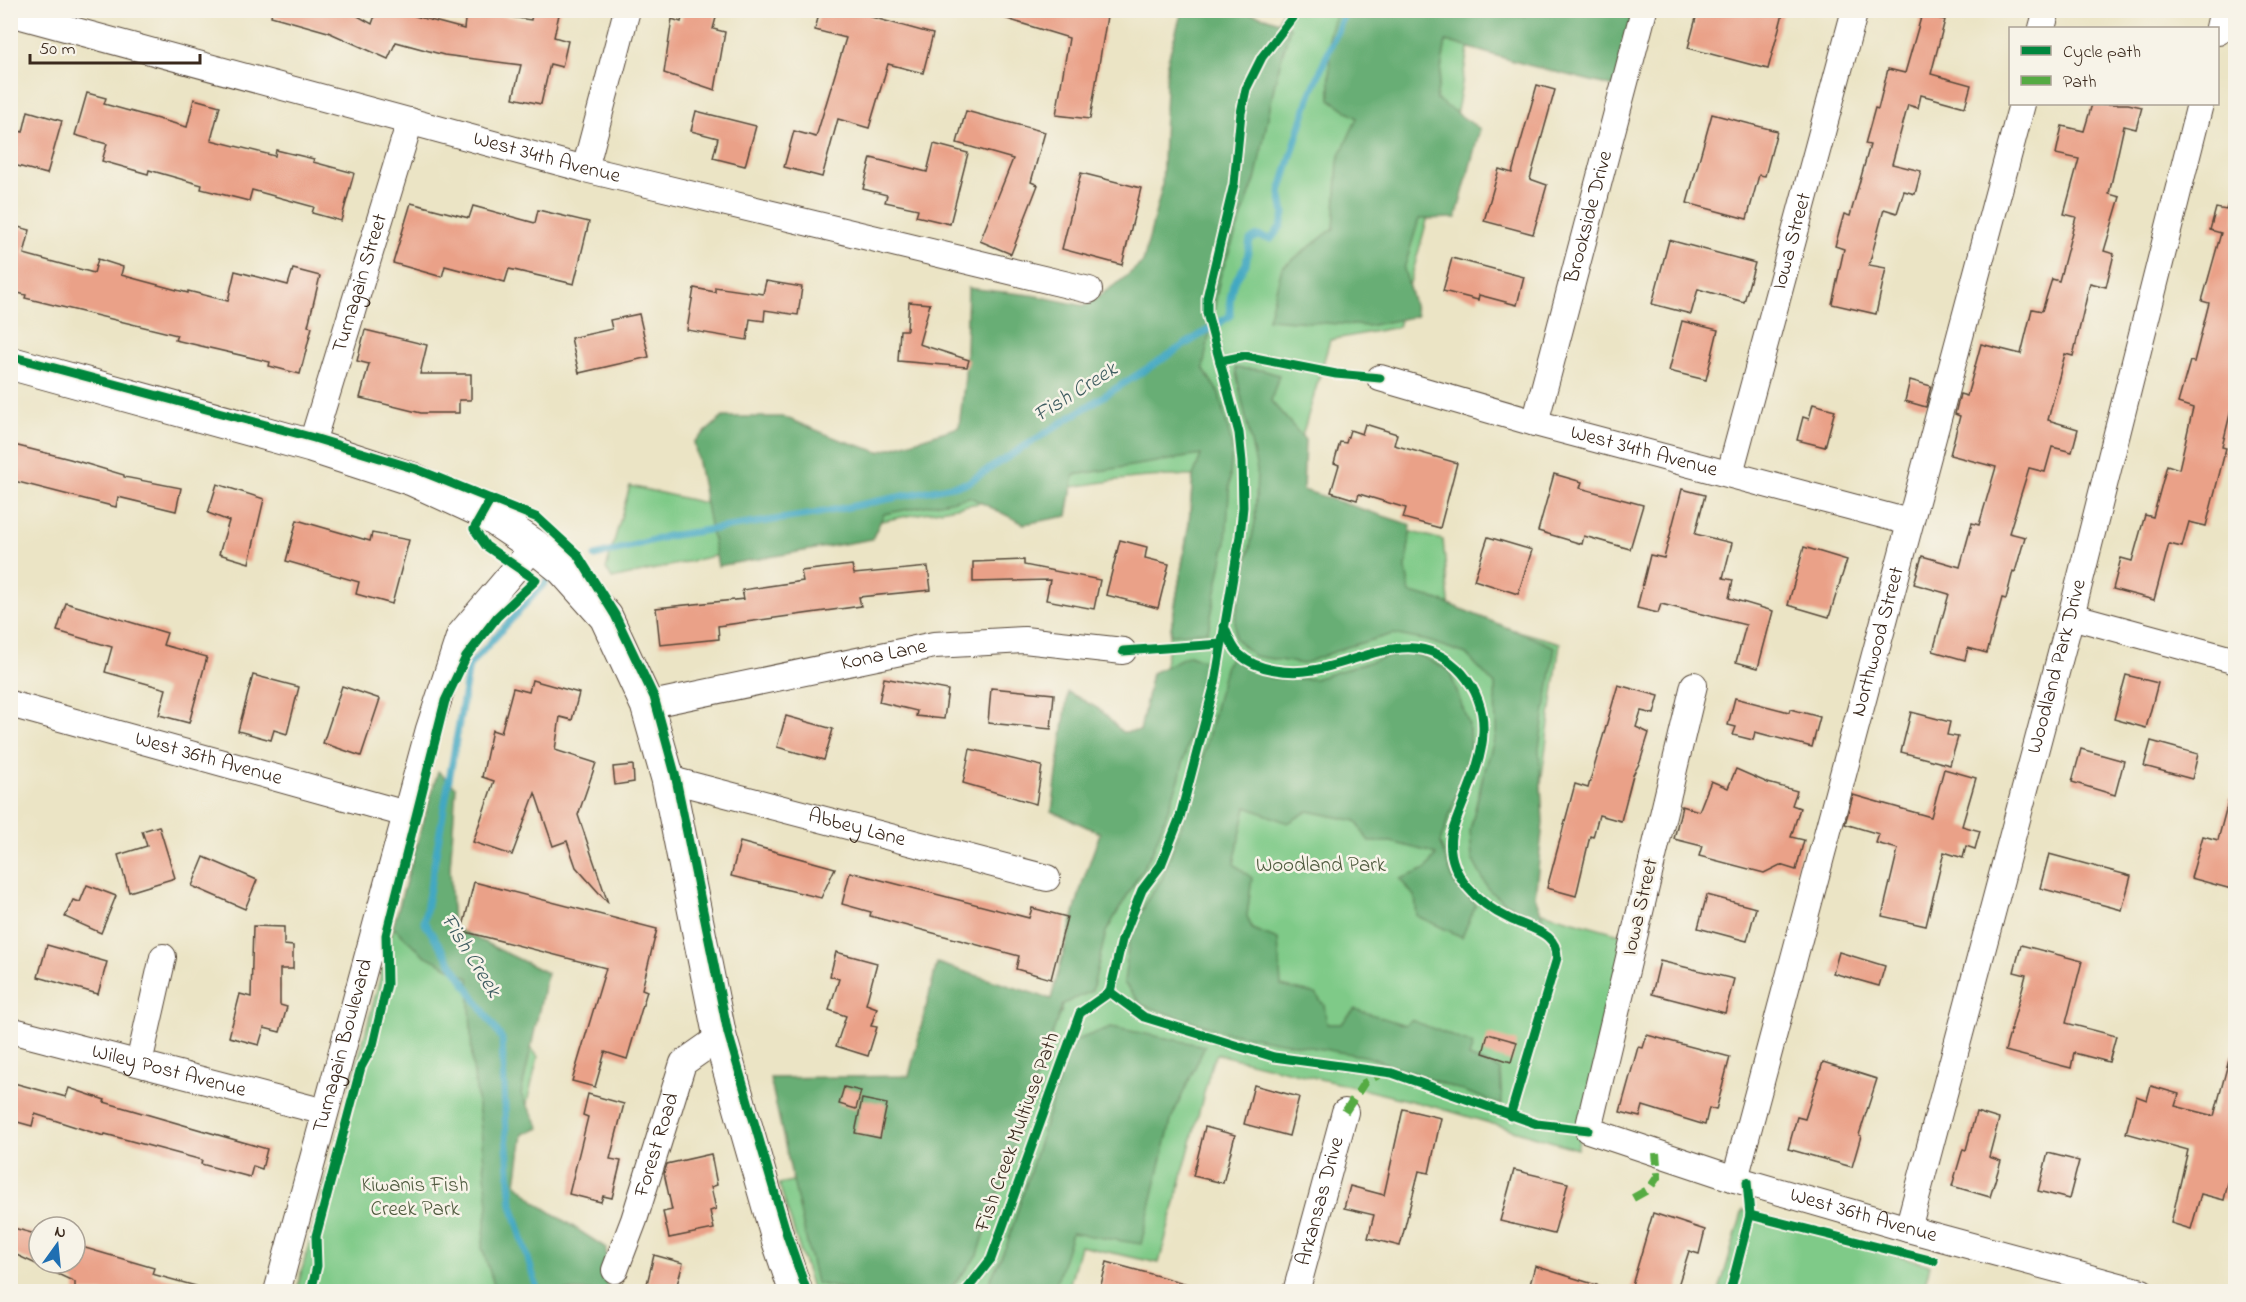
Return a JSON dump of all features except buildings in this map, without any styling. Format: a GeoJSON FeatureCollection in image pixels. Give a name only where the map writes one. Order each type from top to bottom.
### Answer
{"type":"FeatureCollection","features":[{"type":"Feature","properties":{"kind":"street"},"geometry":{"type":"LineString","coordinates":[[585,169],[627,10]]}},
{"type":"Feature","properties":{"kind":"street","name":"Brookside Drive"},"geometry":{"type":"LineString","coordinates":[[1535,423],[1644,10]]}},
{"type":"Feature","properties":{"kind":"street","name":"Iowa Street"},"geometry":{"type":"LineString","coordinates":[[1730,474],[1855,10]]}},
{"type":"Feature","properties":{"kind":"street"},"geometry":{"type":"LineString","coordinates":[[2042,27],[2047,10]]}},
{"type":"Feature","properties":{"kind":"street"},"geometry":{"type":"LineString","coordinates":[[2218,27],[2223,10]]}},
{"type":"Feature","properties":{"kind":"street","name":"West 34th Avenue"},"geometry":{"type":"LineString","coordinates":[[10,13],[585,169],[1089,290]]}},
{"type":"Feature","properties":{"kind":"street","name":"Northwood Street"},"geometry":{"type":"LineString","coordinates":[[1735,1179],[2022,105]]}},
{"type":"Feature","properties":{"kind":"street","name":"Woodland Park Drive"},"geometry":{"type":"LineString","coordinates":[[1908,1229],[2071,616],[2200,105]]}},
{"type":"Feature","properties":{"kind":"street","name":"Turnagain Street"},"geometry":{"type":"LineString","coordinates":[[311,446],[410,122]]}},
{"type":"Feature","properties":{"kind":"street"},"geometry":{"type":"LineString","coordinates":[[10,363],[311,446],[412,479],[484,512],[533,545],[563,569],[606,617],[647,705],[668,779],[720,1037],[778,1239],[796,1292]]}},
{"type":"Feature","properties":{"kind":"street","name":"West 34th Avenue"},"geometry":{"type":"LineString","coordinates":[[1380,378],[1535,423],[1909,522]]}},
{"type":"Feature","properties":{"kind":"street","name":"Turnagain Boulevard"},"geometry":{"type":"LineString","coordinates":[[277,1292],[429,729],[460,634],[533,545]]}},
{"type":"Feature","properties":{"kind":"street"},"geometry":{"type":"LineString","coordinates":[[2071,616],[2235,661]]}},
{"type":"Feature","properties":{"kind":"street","name":"Kona Lane"},"geometry":{"type":"LineString","coordinates":[[647,705],[934,645],[1024,640],[1123,651]]}},
{"type":"Feature","properties":{"kind":"street","name":"Iowa Street"},"geometry":{"type":"LineString","coordinates":[[1588,1130],[1694,685]]}},
{"type":"Feature","properties":{"kind":"street","name":"West 36th Avenue"},"geometry":{"type":"LineString","coordinates":[[10,704],[406,814]]}},
{"type":"Feature","properties":{"kind":"street","name":"Abbey Lane"},"geometry":{"type":"LineString","coordinates":[[668,779],[1047,878]]}},
{"type":"Feature","properties":{"kind":"street"},"geometry":{"type":"LineString","coordinates":[[140,1063],[163,957]]}},
{"type":"Feature","properties":{"kind":"street","name":"Wiley Post Avenue"},"geometry":{"type":"LineString","coordinates":[[10,1030],[325,1112]]}},
{"type":"Feature","properties":{"kind":"street","name":"Forest Road"},"geometry":{"type":"LineString","coordinates":[[615,1270],[634,1220],[683,1063],[720,1037]]}},
{"type":"Feature","properties":{"kind":"street","name":"Arkansas Drive"},"geometry":{"type":"LineString","coordinates":[[1296,1292],[1346,1112]]}},
{"type":"Feature","properties":{"kind":"street","name":"West 36th Avenue"},"geometry":{"type":"LineString","coordinates":[[1588,1130],[1735,1179],[1908,1229],[2142,1292]]}},
{"type":"Feature","properties":{"kind":"green space"},"geometry":{"type":"Polygon","coordinates":[[[1510,10],[1525,16],[1528,10],[1633,11],[1619,88],[1446,41],[1436,99],[1480,129],[1456,218],[1419,219],[1404,269],[1417,316],[1368,326],[1268,319],[1282,268],[1334,228],[1338,160],[1357,118],[1330,99],[1329,33],[1336,11],[1510,10]]]}},
{"type":"Feature","properties":{"kind":"green space"},"geometry":{"type":"Polygon","coordinates":[[[1182,11],[1237,12],[1262,16],[1290,27],[1275,82],[1256,177],[1220,277],[1204,363],[1204,370],[1219,393],[1232,446],[1226,542],[1208,631],[1170,635],[1189,524],[1193,476],[1201,455],[1074,475],[1067,516],[1024,524],[970,497],[884,514],[872,539],[718,566],[694,442],[723,417],[784,417],[838,439],[879,452],[959,427],[965,377],[968,288],[1031,295],[1085,306],[1143,262],[1162,187],[1167,63],[1182,11]]]}},
{"type":"Feature","properties":{"kind":"green space","name":"Woodland Park"},"geometry":{"type":"Polygon","coordinates":[[[1282,11],[1475,11],[1458,106],[1398,327],[1330,340],[1284,498],[1443,540],[1450,612],[1560,643],[1524,907],[1627,936],[1577,1149],[1436,1107],[1217,1054],[1212,1063],[1159,1263],[1080,1246],[1068,1291],[813,1291],[779,1184],[829,1172],[898,1170],[940,982],[1061,1013],[1074,958],[1155,722],[1189,524],[1193,476],[1124,479],[959,507],[810,536],[612,579],[606,569],[630,486],[731,509],[1025,426],[1241,127],[1282,11]]]}},
{"type":"Feature","properties":{"kind":"green space"},"geometry":{"type":"Polygon","coordinates":[[[1235,368],[1262,370],[1279,375],[1271,401],[1305,440],[1303,490],[1411,525],[1406,568],[1410,593],[1439,600],[1555,647],[1539,748],[1543,823],[1535,897],[1546,925],[1503,901],[1489,890],[1472,859],[1470,830],[1496,734],[1495,685],[1466,654],[1428,641],[1393,634],[1344,648],[1303,664],[1254,656],[1235,638],[1235,621],[1255,522],[1257,470],[1235,368]]]}},
{"type":"Feature","properties":{"kind":"green space"},"geometry":{"type":"Polygon","coordinates":[[[1408,650],[1449,670],[1469,725],[1470,755],[1440,843],[1455,884],[1476,905],[1462,937],[1417,916],[1415,897],[1400,879],[1426,869],[1436,855],[1391,842],[1369,842],[1356,821],[1308,811],[1288,823],[1246,807],[1234,864],[1252,878],[1247,916],[1252,929],[1278,939],[1281,986],[1316,994],[1324,1005],[1327,1024],[1341,1024],[1355,1009],[1405,1025],[1411,1020],[1473,1044],[1469,1057],[1500,1069],[1502,1105],[1368,1057],[1225,1032],[1142,1005],[1124,983],[1129,941],[1147,900],[1162,879],[1197,782],[1226,664],[1231,657],[1271,678],[1314,679],[1408,650]]]}},
{"type":"Feature","properties":{"kind":"green space"},"geometry":{"type":"Polygon","coordinates":[[[1189,655],[1207,662],[1179,780],[1153,851],[1106,932],[1092,991],[1063,1004],[1019,1126],[978,1255],[949,1290],[858,1292],[816,1283],[770,1078],[909,1076],[937,963],[1051,999],[1082,884],[1100,833],[1052,811],[1068,692],[1099,709],[1122,732],[1140,731],[1152,673],[1189,655]]]}},
{"type":"Feature","properties":{"kind":"green space"},"geometry":{"type":"Polygon","coordinates":[[[438,771],[456,787],[450,868],[453,927],[547,973],[521,1094],[540,1128],[523,1134],[516,1183],[538,1204],[606,1248],[607,1291],[496,1291],[482,1248],[488,1205],[472,1061],[469,978],[424,955],[393,927],[438,771]]]}},
{"type":"Feature","properties":{"kind":"green space","name":"Kiwanis Fish Creek Park"},"geometry":{"type":"Polygon","coordinates":[[[409,870],[446,886],[451,939],[538,1057],[515,1154],[505,1212],[602,1291],[296,1292],[409,870]]]}},
{"type":"Feature","properties":{"kind":"green space"},"geometry":{"type":"Polygon","coordinates":[[[1111,1027],[1205,1046],[1172,1117],[1141,1244],[1072,1233],[1054,1291],[985,1291],[1007,1244],[1071,1042],[1111,1027]]]}},
{"type":"Feature","properties":{"kind":"green space"},"geometry":{"type":"Polygon","coordinates":[[[1743,1210],[1930,1265],[1923,1291],[1719,1291],[1743,1210]]]}},
{"type":"Feature","properties":{"kind":"waterway","name":"Fish Creek"},"geometry":{"type":"LineString","coordinates":[[595,556],[668,536],[814,514],[967,483],[1230,316],[1233,284],[1246,264],[1250,240],[1258,236],[1271,239],[1281,226],[1284,214],[1280,192],[1309,98],[1346,10]]}},
{"type":"Feature","properties":{"kind":"waterway","name":"Fish Creek"},"geometry":{"type":"LineString","coordinates":[[538,1292],[512,1205],[502,1039],[424,922],[469,666],[554,573]]}},
{"type":"Feature","properties":{"kind":"marked path"},"geometry":{"type":"LineString","coordinates":[[1345,1112],[1364,1083],[1384,1072]]}},
{"type":"Feature","properties":{"kind":"marked path"},"geometry":{"type":"LineString","coordinates":[[1633,1198],[1649,1189],[1658,1176],[1656,1153]]}},
{"type":"Feature","properties":{"kind":"cycle path","name":"Fish Creek Multiuse Path"},"geometry":{"type":"LineString","coordinates":[[965,1292],[991,1259],[1080,1013],[1110,992],[1122,940],[1142,890],[1161,865],[1180,817],[1215,683],[1243,507],[1239,433],[1207,313],[1207,298],[1234,184],[1241,113],[1246,89],[1262,57],[1298,10]]}},
{"type":"Feature","properties":{"kind":"cycle path"},"geometry":{"type":"LineString","coordinates":[[10,356],[314,438],[416,469],[538,518],[577,554],[615,615],[654,697],[675,774],[728,1033],[787,1235],[807,1292]]}},
{"type":"Feature","properties":{"kind":"cycle path"},"geometry":{"type":"LineString","coordinates":[[1220,361],[1245,356],[1336,374],[1380,378]]}},
{"type":"Feature","properties":{"kind":"cycle path"},"geometry":{"type":"LineString","coordinates":[[311,1292],[317,1266],[316,1236],[361,1067],[373,1045],[387,984],[386,935],[445,701],[466,657],[497,617],[536,580],[486,546],[474,529],[491,499]]}},
{"type":"Feature","properties":{"kind":"cycle path"},"geometry":{"type":"LineString","coordinates":[[1224,626],[1239,654],[1246,660],[1264,668],[1294,672],[1313,670],[1390,649],[1409,648],[1427,650],[1445,658],[1462,673],[1471,686],[1482,716],[1482,745],[1475,772],[1451,836],[1454,863],[1459,875],[1476,896],[1498,913],[1548,937],[1554,944],[1557,955],[1510,1116]]}},
{"type":"Feature","properties":{"kind":"cycle path"},"geometry":{"type":"LineString","coordinates":[[1123,651],[1221,644]]}},
{"type":"Feature","properties":{"kind":"cycle path"},"geometry":{"type":"LineString","coordinates":[[1110,992],[1144,1017],[1274,1057],[1392,1073],[1537,1124],[1588,1130]]}},
{"type":"Feature","properties":{"kind":"cycle path"},"geometry":{"type":"LineString","coordinates":[[1730,1292],[1750,1215],[1747,1182]]}},
{"type":"Feature","properties":{"kind":"cycle path"},"geometry":{"type":"LineString","coordinates":[[1750,1215],[1934,1261]]}}]}
